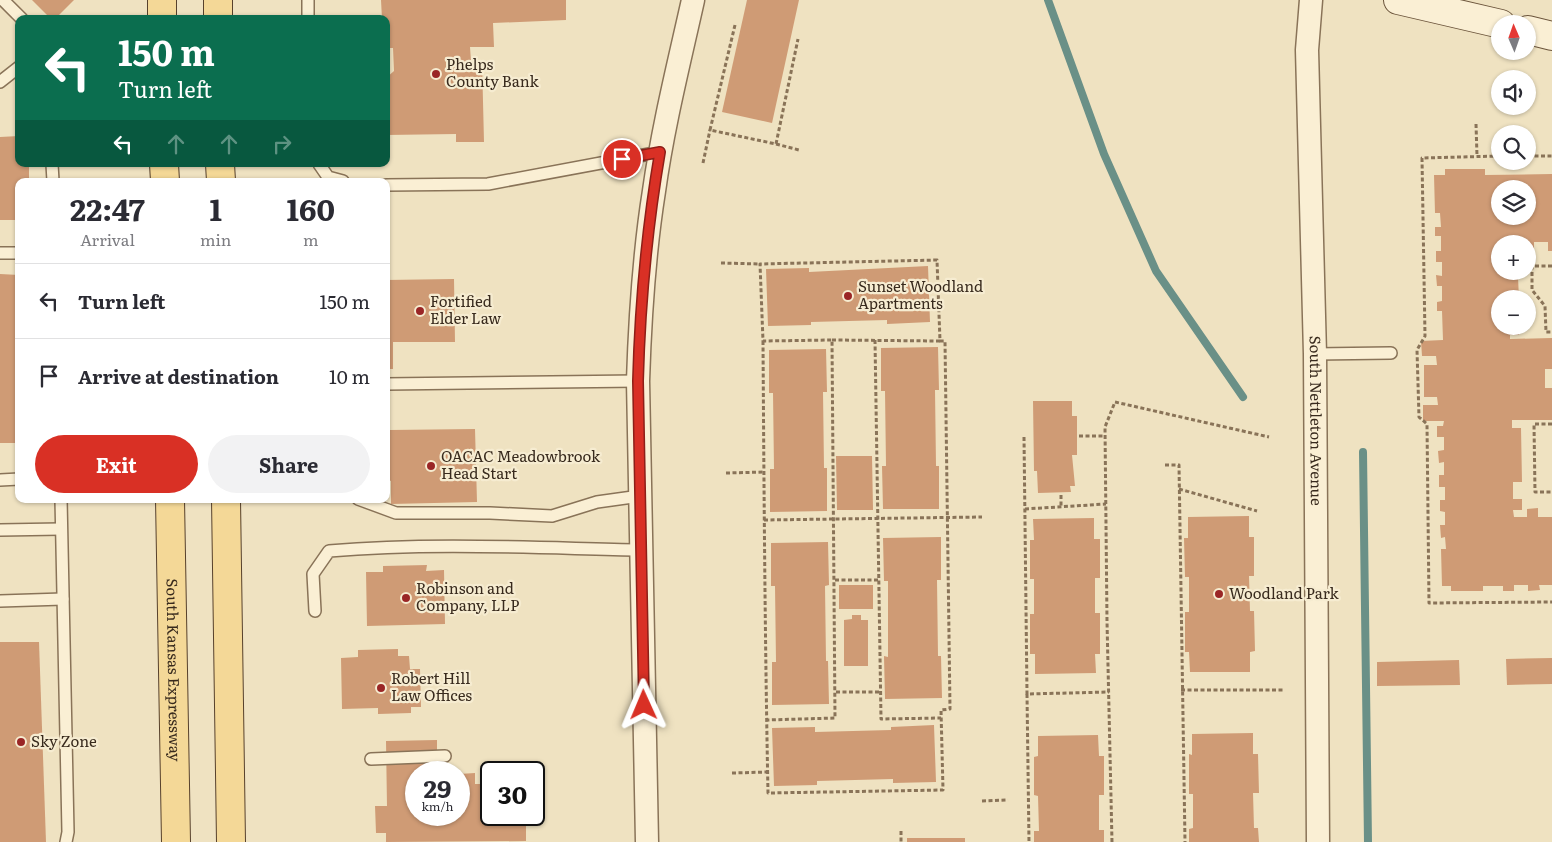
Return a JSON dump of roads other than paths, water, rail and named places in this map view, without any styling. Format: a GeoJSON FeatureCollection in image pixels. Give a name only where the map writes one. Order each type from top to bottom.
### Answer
{"type":"FeatureCollection","features":[{"type":"Feature","properties":{"kind":"main road"},"geometry":{"type":"LineString","coordinates":[[162,0],[162,15]]}},
{"type":"Feature","properties":{"kind":"main road"},"geometry":{"type":"LineString","coordinates":[[218,0],[218,15]]}},
{"type":"Feature","properties":{"kind":"main road"},"geometry":{"type":"LineString","coordinates":[[1398,0],[1491,22]]}},
{"type":"Feature","properties":{"kind":"main road"},"geometry":{"type":"LineString","coordinates":[[1536,32],[1552,36]]}},
{"type":"Feature","properties":{"kind":"main road","name":"South Kansas Expressway"},"geometry":{"type":"LineString","coordinates":[[170,503],[176,842]]}},
{"type":"Feature","properties":{"kind":"main road"},"geometry":{"type":"LineString","coordinates":[[226,503],[231,842]]}},
{"type":"Feature","properties":{"kind":"street"},"geometry":{"type":"LineString","coordinates":[[647,842],[638,381],[642,283],[660,152],[693,0]]}},
{"type":"Feature","properties":{"kind":"street","name":"South Nettleton Avenue"},"geometry":{"type":"LineString","coordinates":[[1311,0],[1307,50],[1315,354],[1318,842]]}},
{"type":"Feature","properties":{"kind":"lane"},"geometry":{"type":"LineString","coordinates":[[3,0],[18,15]]}},
{"type":"Feature","properties":{"kind":"lane"},"geometry":{"type":"LineString","coordinates":[[308,0],[308,15]]}},
{"type":"Feature","properties":{"kind":"lane"},"geometry":{"type":"LineString","coordinates":[[0,82],[15,71]]}},
{"type":"Feature","properties":{"kind":"lane"},"geometry":{"type":"LineString","coordinates":[[390,185],[488,184],[660,152]]}},
{"type":"Feature","properties":{"kind":"lane"},"geometry":{"type":"LineString","coordinates":[[321,167],[328,177],[332,178]]}},
{"type":"Feature","properties":{"kind":"lane"},"geometry":{"type":"LineString","coordinates":[[0,253],[15,253]]}},
{"type":"Feature","properties":{"kind":"lane"},"geometry":{"type":"LineString","coordinates":[[1315,354],[1391,353]]}},
{"type":"Feature","properties":{"kind":"lane"},"geometry":{"type":"LineString","coordinates":[[390,384],[638,381]]}},
{"type":"Feature","properties":{"kind":"lane"},"geometry":{"type":"LineString","coordinates":[[0,480],[15,479]]}},
{"type":"Feature","properties":{"kind":"lane"},"geometry":{"type":"LineString","coordinates":[[368,503],[396,514],[490,513],[552,516],[597,502],[640,496]]}},
{"type":"Feature","properties":{"kind":"lane"},"geometry":{"type":"LineString","coordinates":[[61,503],[68,832],[66,842]]}},
{"type":"Feature","properties":{"kind":"lane"},"geometry":{"type":"LineString","coordinates":[[0,530],[62,529]]}},
{"type":"Feature","properties":{"kind":"lane"},"geometry":{"type":"LineString","coordinates":[[315,611],[313,574],[330,551],[384,546],[442,545],[641,550]]}},
{"type":"Feature","properties":{"kind":"lane"},"geometry":{"type":"LineString","coordinates":[[0,600],[63,599]]}},
{"type":"Feature","properties":{"kind":"lane"},"geometry":{"type":"LineString","coordinates":[[371,758],[445,756]]}},
{"type":"Feature","properties":{"kind":"waterway"},"geometry":{"type":"LineString","coordinates":[[1048,0],[1104,154],[1156,271],[1243,397]]}},
{"type":"Feature","properties":{"kind":"waterway"},"geometry":{"type":"LineString","coordinates":[[1363,452],[1368,842]]}},
{"type":"Feature","properties":{"kind":"place","name":"Phelps County Bank"},"geometry":{"type":"Point","coordinates":[436,74]}},
{"type":"Feature","properties":{"kind":"place","name":"Sunset Woodland Apartments"},"geometry":{"type":"Point","coordinates":[848,296]}},
{"type":"Feature","properties":{"kind":"place","name":"Fortified Elder Law"},"geometry":{"type":"Point","coordinates":[420,311]}},
{"type":"Feature","properties":{"kind":"place","name":"OACAC Meadowbrook Head Start"},"geometry":{"type":"Point","coordinates":[431,466]}},
{"type":"Feature","properties":{"kind":"place","name":"Woodland Park"},"geometry":{"type":"Point","coordinates":[1219,594]}},
{"type":"Feature","properties":{"kind":"place","name":"Robinson and Company, LLP"},"geometry":{"type":"Point","coordinates":[406,598]}},
{"type":"Feature","properties":{"kind":"place","name":"Robert Hill Law Offices"},"geometry":{"type":"Point","coordinates":[381,688]}},
{"type":"Feature","properties":{"kind":"place","name":"Sky Zone"},"geometry":{"type":"Point","coordinates":[21,742]}}]}
